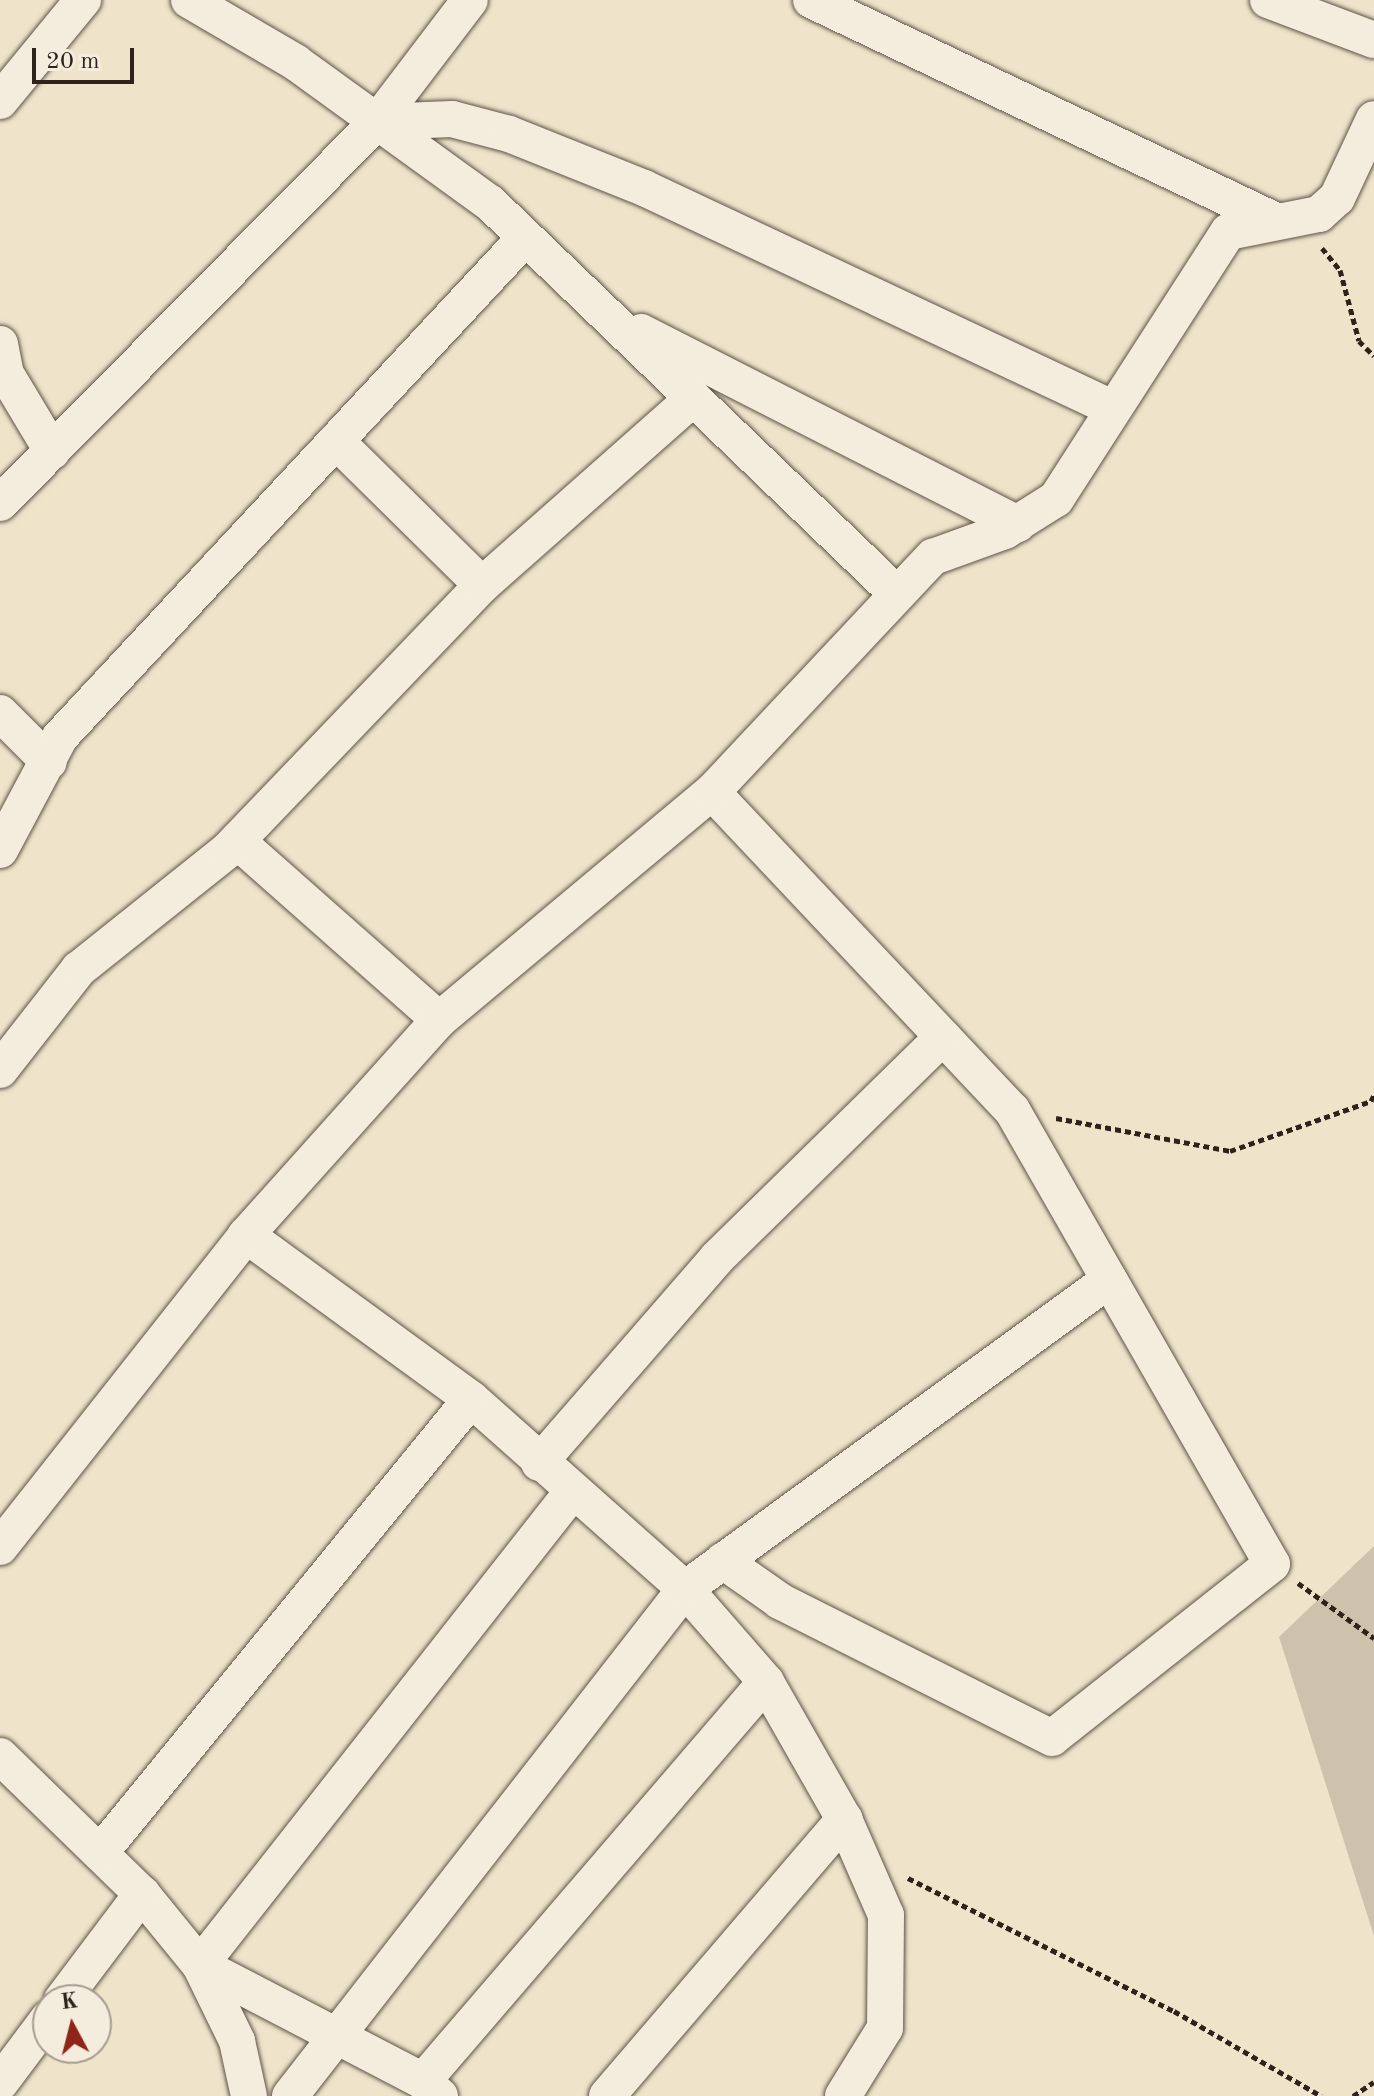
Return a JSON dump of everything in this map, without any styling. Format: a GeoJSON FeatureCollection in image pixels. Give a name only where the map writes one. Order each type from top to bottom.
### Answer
{"type":"FeatureCollection","features":[{"type":"Feature","properties":{"kind":"street"},"geometry":{"type":"LineString","coordinates":[[0,101],[83,0]]}},
{"type":"Feature","properties":{"kind":"street"},"geometry":{"type":"LineString","coordinates":[[189,0],[295,62],[490,203],[896,593]]}},
{"type":"Feature","properties":{"kind":"street"},"geometry":{"type":"LineString","coordinates":[[0,503],[377,122],[470,0]]}},
{"type":"Feature","properties":{"kind":"street"},"geometry":{"type":"LineString","coordinates":[[1268,0],[1374,40]]}},
{"type":"Feature","properties":{"kind":"street"},"geometry":{"type":"LineString","coordinates":[[814,1],[1285,219]]}},
{"type":"Feature","properties":{"kind":"street"},"geometry":{"type":"LineString","coordinates":[[377,122],[452,119],[509,134],[644,188],[1114,409]]}},
{"type":"Feature","properties":{"kind":"street"},"geometry":{"type":"LineString","coordinates":[[0,1547],[246,1235],[439,1020],[712,792],[933,557],[1018,524],[1056,499],[1228,232],[1319,214],[1337,198],[1374,119]]}},
{"type":"Feature","properties":{"kind":"street"},"geometry":{"type":"LineString","coordinates":[[0,850],[60,737],[526,237]]}},
{"type":"Feature","properties":{"kind":"street"},"geometry":{"type":"LineString","coordinates":[[607,315],[1018,524]]}},
{"type":"Feature","properties":{"kind":"street"},"geometry":{"type":"LineString","coordinates":[[0,344],[6,374],[52,451]]}},
{"type":"Feature","properties":{"kind":"street"},"geometry":{"type":"LineString","coordinates":[[0,1070],[79,969],[237,841],[482,585],[693,398]]}},
{"type":"Feature","properties":{"kind":"street"},"geometry":{"type":"LineString","coordinates":[[336,441],[482,585]]}},
{"type":"Feature","properties":{"kind":"street"},"geometry":{"type":"LineString","coordinates":[[0,713],[49,762]]}},
{"type":"Feature","properties":{"kind":"street"},"geometry":{"type":"LineString","coordinates":[[712,792],[1012,1110],[1272,1564],[1052,1738],[780,1601],[723,1561]]}},
{"type":"Feature","properties":{"kind":"street"},"geometry":{"type":"LineString","coordinates":[[237,841],[439,1020]]}},
{"type":"Feature","properties":{"kind":"street"},"geometry":{"type":"LineString","coordinates":[[539,1463],[717,1258],[943,1037]]}},
{"type":"Feature","properties":{"kind":"street"},"geometry":{"type":"LineString","coordinates":[[246,1235],[471,1399],[539,1463],[685,1589],[766,1682],[844,1819],[886,1915],[885,2028],[843,2096]]}},
{"type":"Feature","properties":{"kind":"street"},"geometry":{"type":"LineString","coordinates":[[290,2096],[333,2034],[685,1589],[1109,1280]]}},
{"type":"Feature","properties":{"kind":"street"},"geometry":{"type":"LineString","coordinates":[[100,1853],[471,1399]]}},
{"type":"Feature","properties":{"kind":"street"},"geometry":{"type":"LineString","coordinates":[[200,1965],[572,1492]]}},
{"type":"Feature","properties":{"kind":"street"},"geometry":{"type":"LineString","coordinates":[[200,1965],[432,2089],[766,1682]]}},
{"type":"Feature","properties":{"kind":"street"},"geometry":{"type":"LineString","coordinates":[[0,1756],[142,1894],[200,1965],[237,2041],[249,2096]]}},
{"type":"Feature","properties":{"kind":"street"},"geometry":{"type":"LineString","coordinates":[[607,2096],[844,1819]]}},
{"type":"Feature","properties":{"kind":"street"},"geometry":{"type":"LineString","coordinates":[[74,1984],[142,1894]]}},
{"type":"Feature","properties":{"kind":"street"},"geometry":{"type":"LineString","coordinates":[[0,2083],[32,2040]]}},
{"type":"Feature","properties":{"kind":"path"},"geometry":{"type":"LineString","coordinates":[[1285,219],[1340,270],[1359,341],[1374,356]]}},
{"type":"Feature","properties":{"kind":"path"},"geometry":{"type":"LineString","coordinates":[[1012,1110],[1230,1151],[1371,1101],[1374,1095]]}},
{"type":"Feature","properties":{"kind":"path"},"geometry":{"type":"LineString","coordinates":[[1272,1564],[1374,1638]]}},
{"type":"Feature","properties":{"kind":"path"},"geometry":{"type":"LineString","coordinates":[[859,1854],[1174,2011],[1321,2096]]}},
{"type":"Feature","properties":{"kind":"path"},"geometry":{"type":"LineString","coordinates":[[1353,2096],[1374,2082]]}},
{"type":"Feature","properties":{"kind":"shaded area"},"geometry":{"type":"Polygon","coordinates":[[[1374,1546],[1374,1936],[1279,1637],[1374,1546]]]}}]}
